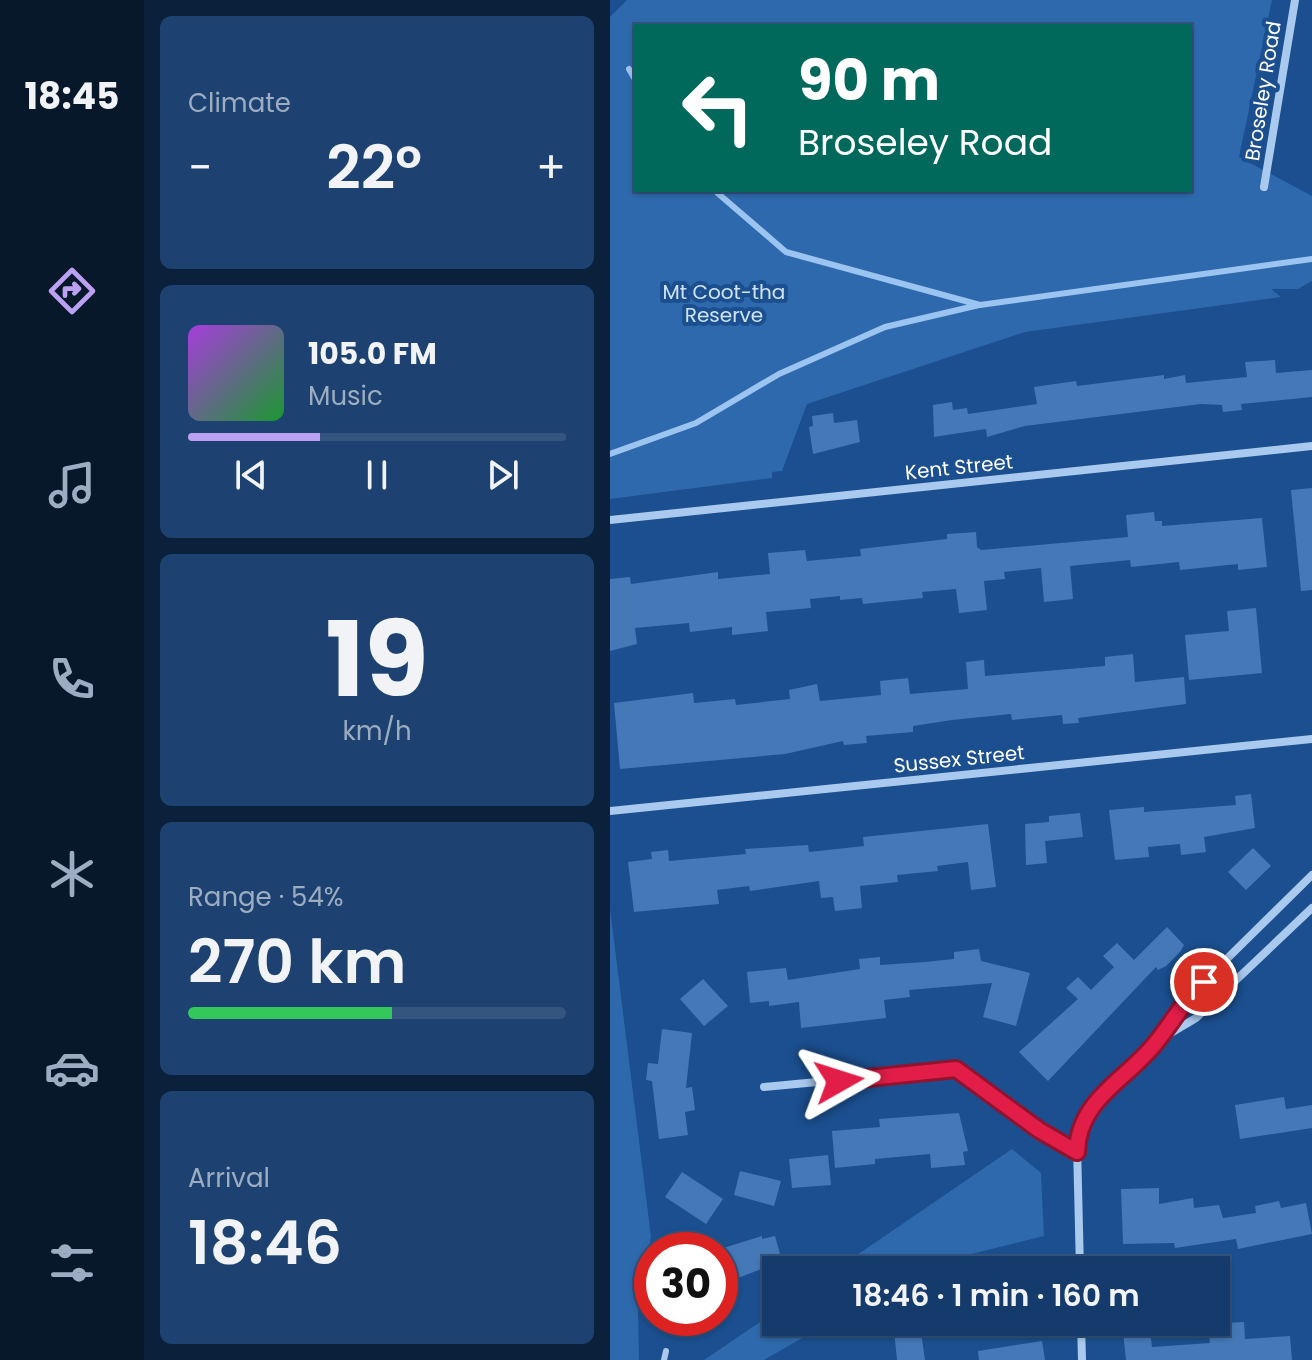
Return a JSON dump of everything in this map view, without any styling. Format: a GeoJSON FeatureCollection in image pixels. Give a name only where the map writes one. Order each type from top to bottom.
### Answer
{"type":"FeatureCollection","features":[{"type":"Feature","properties":{"kind":"street","name":"Broseley Road"},"geometry":{"type":"LineString","coordinates":[[1264,187],[1295,0]]}},
{"type":"Feature","properties":{"kind":"street","name":"Kent Street"},"geometry":{"type":"LineString","coordinates":[[610,520],[1312,446]]}},
{"type":"Feature","properties":{"kind":"street","name":"Sussex Street"},"geometry":{"type":"LineString","coordinates":[[610,811],[1312,739]]}},
{"type":"Feature","properties":{"kind":"street"},"geometry":{"type":"LineString","coordinates":[[1080,1256],[1077,1152],[1080,1128],[1087,1112],[1158,1041],[1182,1003],[1312,875]]}},
{"type":"Feature","properties":{"kind":"street"},"geometry":{"type":"LineString","coordinates":[[1158,1041],[1196,1018],[1312,908]]}},
{"type":"Feature","properties":{"kind":"street"},"geometry":{"type":"LineString","coordinates":[[764,1087],[956,1069],[1039,1130],[1077,1152]]}},
{"type":"Feature","properties":{"kind":"street"},"geometry":{"type":"LineString","coordinates":[[1081,1336],[1082,1360]]}},
{"type":"Feature","properties":{"kind":"lane"},"geometry":{"type":"LineString","coordinates":[[664,1360],[666,1351]]}},
{"type":"Feature","properties":{"kind":"green space","name":"Mt Coot-tha Reserve"},"geometry":{"type":"Polygon","coordinates":[[[627,0],[1272,0],[1239,157],[1312,196],[1312,281],[1298,289],[1271,289],[1281,297],[1025,332],[807,404],[782,471],[772,472],[772,478],[610,499],[610,17],[627,0]]]}},
{"type":"Feature","properties":{"kind":"green space"},"geometry":{"type":"Polygon","coordinates":[[[610,909],[650,1232],[634,1232],[634,1336],[639,1336],[639,1360],[610,1360],[610,909]]]}},
{"type":"Feature","properties":{"kind":"green space"},"geometry":{"type":"Polygon","coordinates":[[[1012,1149],[1041,1173],[1044,1236],[963,1256],[855,1256],[1012,1149]]]}},
{"type":"Feature","properties":{"kind":"green space"},"geometry":{"type":"Polygon","coordinates":[[[762,1321],[762,1336],[806,1336],[764,1360],[704,1360],[762,1321]]]}},
{"type":"Feature","properties":{"kind":"building"},"geometry":{"type":"Polygon","coordinates":[[[1275,360],[1276,373],[1312,370],[1312,397],[1241,404],[1242,410],[1223,412],[1222,405],[1201,404],[1025,426],[987,437],[986,429],[934,437],[933,405],[952,402],[953,410],[967,408],[968,414],[1037,404],[1034,387],[1076,381],[1077,386],[1164,375],[1164,379],[1185,375],[1186,383],[1247,377],[1245,362],[1275,360]]]}},
{"type":"Feature","properties":{"kind":"building"},"geometry":{"type":"Polygon","coordinates":[[[833,413],[834,423],[857,420],[860,442],[813,454],[809,427],[813,426],[812,416],[833,413]]]}},
{"type":"Feature","properties":{"kind":"building"},"geometry":{"type":"Polygon","coordinates":[[[1312,488],[1312,590],[1301,591],[1291,490],[1312,488]]]}},
{"type":"Feature","properties":{"kind":"building"},"geometry":{"type":"Polygon","coordinates":[[[1154,512],[1155,521],[1162,521],[1162,526],[1262,518],[1267,567],[1238,570],[1238,564],[1180,570],[1179,562],[1131,567],[1130,560],[1070,566],[1073,599],[1044,602],[1041,568],[1004,572],[1005,579],[984,581],[987,610],[959,613],[956,589],[922,592],[923,598],[863,604],[862,598],[840,600],[840,596],[810,599],[811,608],[766,612],[768,631],[732,635],[732,627],[690,632],[689,623],[635,628],[637,644],[610,651],[610,579],[630,577],[631,584],[718,572],[718,579],[770,574],[768,553],[805,550],[807,561],[861,556],[860,549],[947,539],[947,534],[976,532],[977,547],[981,550],[1128,537],[1126,515],[1154,512]]]}},
{"type":"Feature","properties":{"kind":"building"},"geometry":{"type":"Polygon","coordinates":[[[1256,608],[1262,673],[1189,680],[1185,635],[1229,631],[1227,611],[1256,608]]]}},
{"type":"Feature","properties":{"kind":"building"},"geometry":{"type":"Polygon","coordinates":[[[1133,654],[1135,682],[1184,677],[1186,704],[1078,718],[1079,723],[1063,724],[1062,715],[1012,720],[1011,714],[952,720],[913,726],[913,732],[866,736],[867,743],[844,745],[843,741],[785,754],[620,769],[614,703],[693,693],[694,703],[735,699],[736,705],[790,699],[789,690],[817,684],[820,701],[881,695],[880,681],[908,678],[910,694],[968,689],[966,662],[984,660],[985,676],[1105,666],[1105,657],[1133,654]]]}},
{"type":"Feature","properties":{"kind":"building"},"geometry":{"type":"Polygon","coordinates":[[[1251,794],[1255,828],[1204,837],[1206,852],[1181,855],[1180,844],[1148,847],[1149,857],[1115,860],[1109,810],[1144,807],[1144,812],[1236,805],[1235,796],[1251,794]]]}},
{"type":"Feature","properties":{"kind":"building"},"geometry":{"type":"Polygon","coordinates":[[[1080,813],[1083,837],[1045,841],[1047,863],[1026,865],[1025,824],[1049,822],[1049,816],[1080,813]]]}},
{"type":"Feature","properties":{"kind":"building"},"geometry":{"type":"Polygon","coordinates":[[[988,824],[996,887],[971,890],[968,862],[937,866],[938,871],[897,875],[898,882],[860,886],[862,908],[835,911],[833,897],[821,898],[819,881],[750,891],[749,886],[717,890],[719,904],[634,912],[628,862],[652,859],[651,852],[668,850],[669,861],[746,854],[745,849],[760,848],[808,845],[809,852],[864,846],[863,837],[988,824]]]}},
{"type":"Feature","properties":{"kind":"building"},"geometry":{"type":"Polygon","coordinates":[[[1253,848],[1271,866],[1246,890],[1228,872],[1253,848]]]}},
{"type":"Feature","properties":{"kind":"building"},"geometry":{"type":"Polygon","coordinates":[[[1167,927],[1184,945],[1180,952],[1166,966],[1158,970],[1156,967],[1048,1081],[1019,1052],[1078,999],[1066,988],[1078,977],[1091,990],[1114,967],[1103,956],[1117,943],[1134,960],[1167,927]]]}},
{"type":"Feature","properties":{"kind":"building"},"geometry":{"type":"Polygon","coordinates":[[[979,949],[981,961],[1030,973],[1016,1026],[983,1017],[992,983],[909,990],[910,997],[884,1000],[886,1018],[801,1028],[799,1002],[769,1006],[769,1001],[750,1003],[747,972],[786,968],[788,980],[860,969],[859,959],[880,957],[880,965],[925,962],[954,959],[954,952],[979,949]]]}},
{"type":"Feature","properties":{"kind":"building"},"geometry":{"type":"Polygon","coordinates":[[[703,979],[728,1006],[704,1026],[680,999],[703,979]]]}},
{"type":"Feature","properties":{"kind":"building"},"geometry":{"type":"Polygon","coordinates":[[[662,1029],[692,1033],[686,1088],[692,1087],[695,1110],[685,1112],[688,1135],[659,1139],[652,1081],[646,1080],[648,1063],[658,1064],[662,1029]]]}},
{"type":"Feature","properties":{"kind":"building"},"geometry":{"type":"Polygon","coordinates":[[[1284,1097],[1286,1109],[1312,1105],[1312,1128],[1240,1139],[1235,1105],[1284,1097]]]}},
{"type":"Feature","properties":{"kind":"building"},"geometry":{"type":"Polygon","coordinates":[[[959,1113],[968,1151],[963,1152],[965,1165],[931,1168],[930,1154],[875,1159],[875,1164],[835,1168],[832,1131],[880,1127],[879,1119],[959,1113]]]}},
{"type":"Feature","properties":{"kind":"building"},"geometry":{"type":"Polygon","coordinates":[[[828,1155],[831,1185],[792,1188],[789,1159],[828,1155]]]}},
{"type":"Feature","properties":{"kind":"building"},"geometry":{"type":"Polygon","coordinates":[[[740,1171],[781,1181],[774,1206],[734,1195],[740,1171]]]}},
{"type":"Feature","properties":{"kind":"building"},"geometry":{"type":"Polygon","coordinates":[[[682,1172],[723,1199],[706,1224],[665,1197],[682,1172]]]}},
{"type":"Feature","properties":{"kind":"building"},"geometry":{"type":"Polygon","coordinates":[[[1159,1188],[1159,1204],[1193,1198],[1194,1208],[1219,1205],[1223,1218],[1256,1213],[1255,1206],[1279,1201],[1281,1208],[1306,1203],[1312,1234],[1238,1249],[1236,1239],[1175,1248],[1174,1243],[1123,1244],[1121,1189],[1159,1188]]]}},
{"type":"Feature","properties":{"kind":"building"},"geometry":{"type":"Polygon","coordinates":[[[762,1236],[762,1239],[775,1236],[781,1256],[762,1256],[762,1269],[738,1278],[738,1243],[762,1236]]]}},
{"type":"Feature","properties":{"kind":"building"},"geometry":{"type":"Polygon","coordinates":[[[1244,1322],[1245,1339],[1290,1336],[1292,1360],[1126,1360],[1123,1336],[1151,1336],[1152,1347],[1210,1343],[1209,1336],[1230,1336],[1230,1323],[1244,1322]]]}},
{"type":"Feature","properties":{"kind":"building"},"geometry":{"type":"Polygon","coordinates":[[[895,1336],[921,1336],[925,1360],[897,1360],[895,1336]]]}},
{"type":"Feature","properties":{"kind":"building"},"geometry":{"type":"Polygon","coordinates":[[[1042,1341],[1045,1360],[979,1360],[978,1351],[1042,1341]]]}},
{"type":"Feature","properties":{"kind":"waterway"},"geometry":{"type":"LineString","coordinates":[[629,69],[634,78]]}},
{"type":"Feature","properties":{"kind":"waterway"},"geometry":{"type":"LineString","coordinates":[[716,192],[786,252],[980,305],[1312,259]]}},
{"type":"Feature","properties":{"kind":"waterway"},"geometry":{"type":"LineString","coordinates":[[610,454],[696,423],[779,374],[885,327],[979,305]]}},
{"type":"Feature","properties":{"kind":"route"},"geometry":{"type":"LineString","coordinates":[[839,1081],[956,1069],[1039,1130],[1077,1152],[1080,1128],[1087,1112],[1158,1041],[1172,1016],[1204,982]]}}]}
